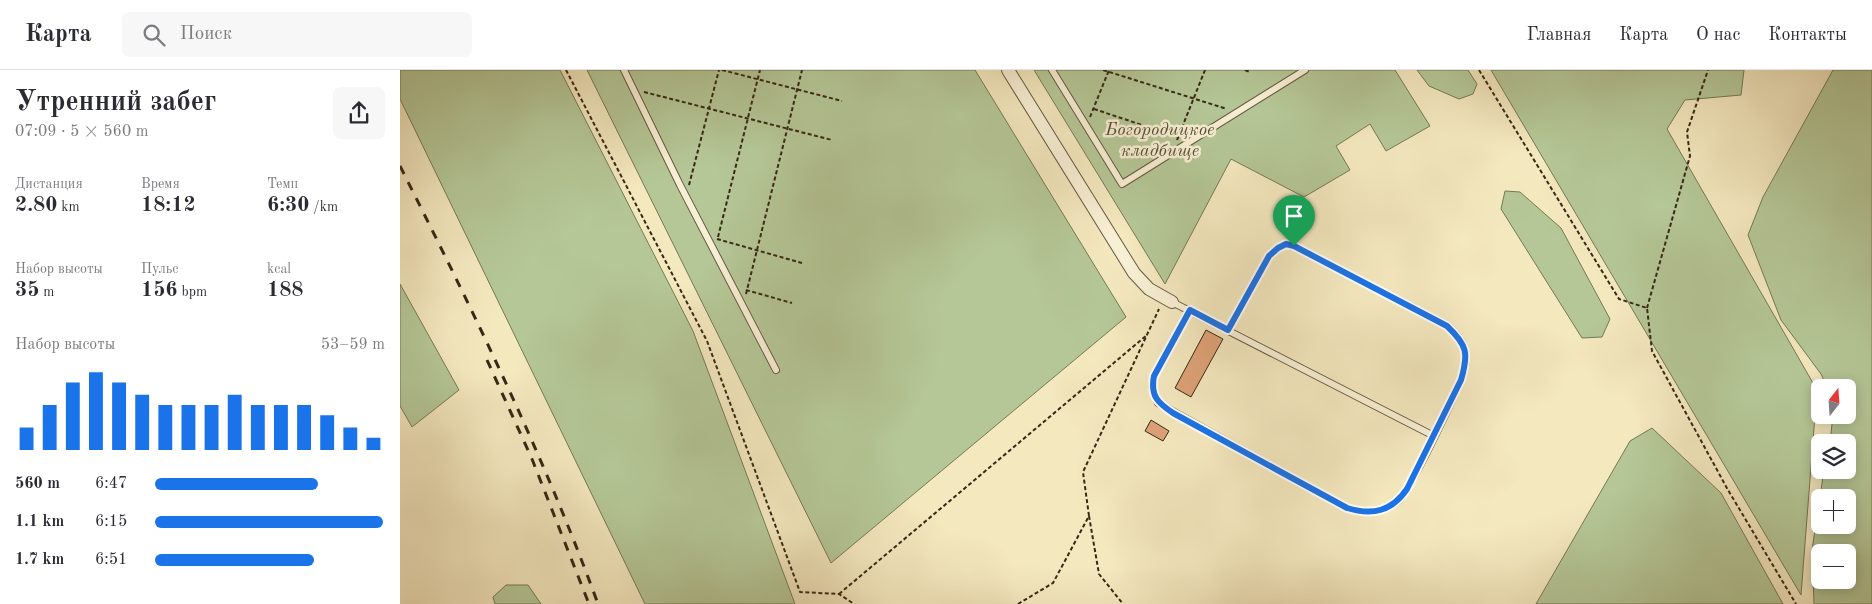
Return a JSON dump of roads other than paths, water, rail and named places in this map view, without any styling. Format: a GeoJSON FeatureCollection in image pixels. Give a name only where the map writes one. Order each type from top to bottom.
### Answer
{"type":"FeatureCollection","features":[{"type":"Feature","properties":{"kind":"street"},"geometry":{"type":"LineString","coordinates":[[1008,70],[1134,274],[1149,289],[1168,300]]}},
{"type":"Feature","properties":{"kind":"lane"},"geometry":{"type":"LineString","coordinates":[[624,70],[714,251],[776,370]]}},
{"type":"Feature","properties":{"kind":"lane"},"geometry":{"type":"LineString","coordinates":[[1052,70],[1122,184],[1305,70]]}},
{"type":"Feature","properties":{"kind":"lane"},"geometry":{"type":"LineString","coordinates":[[1190,310],[1154,376],[1152,386],[1158,403],[1347,508],[1374,512],[1399,501],[1407,489],[1461,380],[1466,363],[1466,350],[1459,338],[1447,326],[1294,246],[1286,244],[1269,256],[1228,330]]}},
{"type":"Feature","properties":{"kind":"lane"},"geometry":{"type":"LineString","coordinates":[[1168,300],[1434,436]]}},
{"type":"Feature","properties":{"kind":"railway"},"geometry":{"type":"LineString","coordinates":[[400,166],[480,328],[530,437],[577,548],[598,604]]}},
{"type":"Feature","properties":{"kind":"railway"},"geometry":{"type":"LineString","coordinates":[[487,360],[532,459],[589,604]]}},
{"type":"Feature","properties":{"kind":"park label","name":"Богородицкое кладбище"},"geometry":{"type":"Point","coordinates":[1160,140]}}]}
